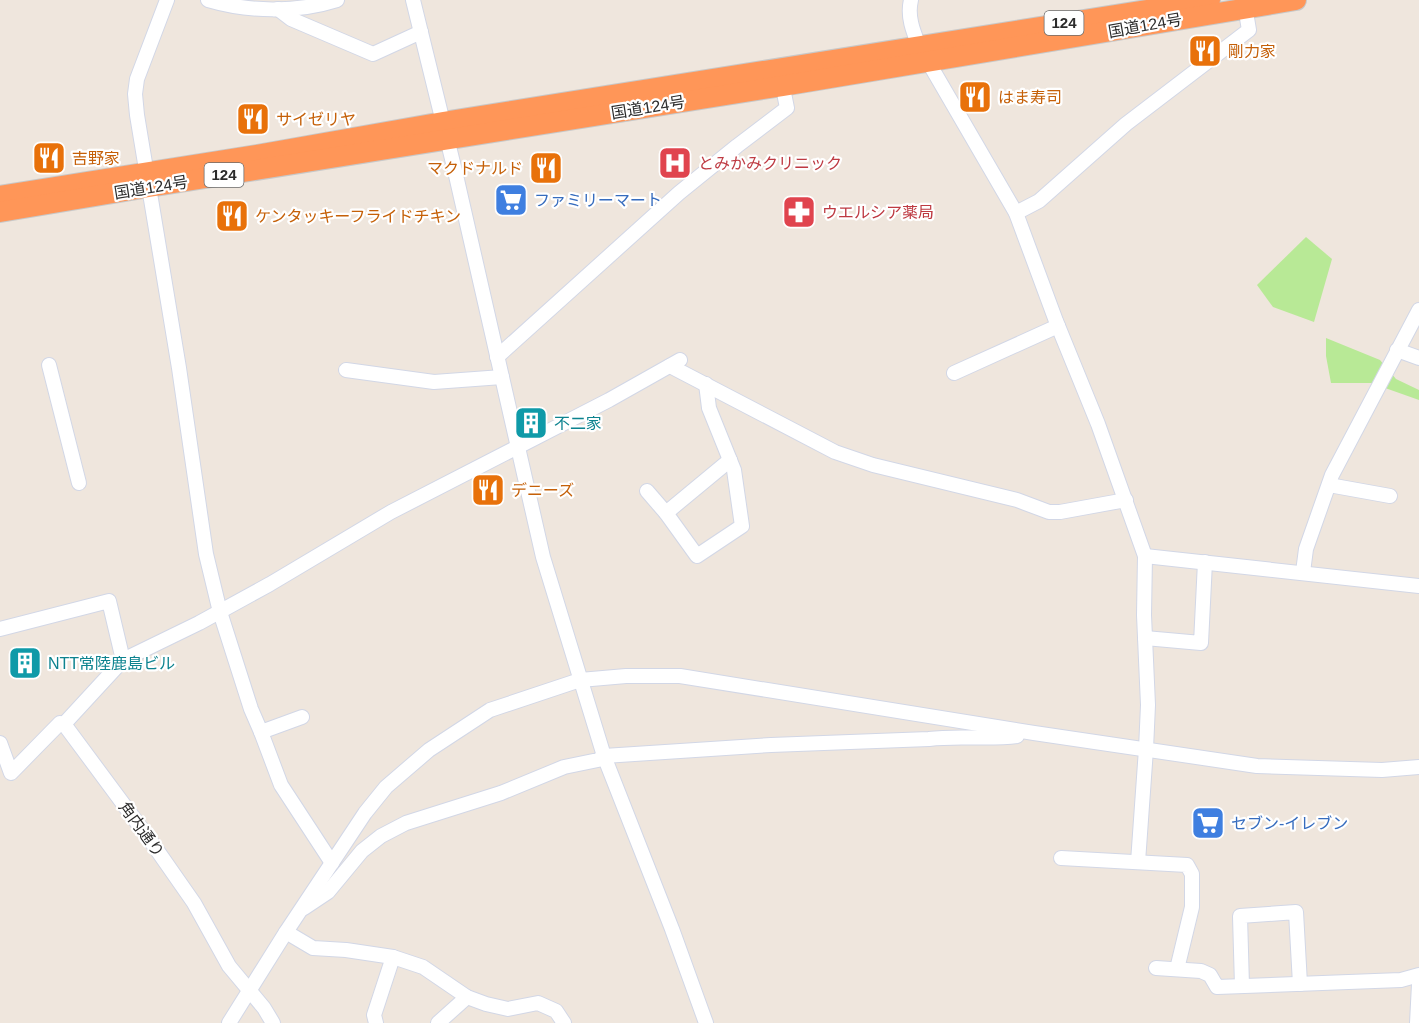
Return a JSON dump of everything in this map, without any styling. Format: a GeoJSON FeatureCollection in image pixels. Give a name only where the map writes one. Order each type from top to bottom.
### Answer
{"type":"FeatureCollection","features":[{"type":"Feature","properties":{"kind":"highway","name":"国道124号"},"geometry":{"type":"LineString","coordinates":[[0,212],[148,180],[923,53],[1210,0]]}},
{"type":"Feature","properties":{"kind":"highway","name":"国道124号"},"geometry":{"type":"LineString","coordinates":[[923,53],[1245,4],[1296,0]]}},
{"type":"Feature","properties":{"kind":"highway","name":"国道124号"},"geometry":{"type":"LineString","coordinates":[[0,196],[148,180]]}},
{"type":"Feature","properties":{"kind":"street"},"geometry":{"type":"LineString","coordinates":[[167,0],[137,79],[135,94],[193,457],[206,554],[220,612],[251,710],[281,785],[332,863]]}},
{"type":"Feature","properties":{"kind":"street"},"geometry":{"type":"LineString","coordinates":[[208,0],[239,7],[278,9],[319,5],[337,0]]}},
{"type":"Feature","properties":{"kind":"street"},"geometry":{"type":"LineString","coordinates":[[413,0],[446,131],[543,557],[604,756],[706,1023]]}},
{"type":"Feature","properties":{"kind":"street"},"geometry":{"type":"LineString","coordinates":[[911,0],[910,22],[923,53],[1016,213],[1098,424],[1145,556],[1144,615],[1148,684],[1138,862]]}},
{"type":"Feature","properties":{"kind":"street"},"geometry":{"type":"LineString","coordinates":[[1016,213],[1039,201],[1126,124],[1249,30],[1245,4]]}},
{"type":"Feature","properties":{"kind":"street"},"geometry":{"type":"LineString","coordinates":[[278,9],[291,19],[374,54],[421,32]]}},
{"type":"Feature","properties":{"kind":"street"},"geometry":{"type":"LineString","coordinates":[[497,357],[679,193],[786,108],[781,77]]}},
{"type":"Feature","properties":{"kind":"street"},"geometry":{"type":"LineString","coordinates":[[1303,572],[1306,549],[1332,475],[1419,310]]}},
{"type":"Feature","properties":{"kind":"street"},"geometry":{"type":"LineString","coordinates":[[954,373],[1058,326]]}},
{"type":"Feature","properties":{"kind":"street"},"geometry":{"type":"LineString","coordinates":[[1398,350],[1419,358]]}},
{"type":"Feature","properties":{"kind":"street"},"geometry":{"type":"LineString","coordinates":[[0,782],[60,723],[64,723],[123,660],[220,612],[391,512],[609,400],[675,363],[706,384],[835,452],[873,465],[1017,500],[1049,512],[1126,500]]}},
{"type":"Feature","properties":{"kind":"street"},"geometry":{"type":"LineString","coordinates":[[49,366],[79,483]]}},
{"type":"Feature","properties":{"kind":"street"},"geometry":{"type":"LineString","coordinates":[[346,370],[434,382],[502,377]]}},
{"type":"Feature","properties":{"kind":"street"},"geometry":{"type":"LineString","coordinates":[[647,491],[697,556],[742,526],[734,470],[709,408],[706,384]]}},
{"type":"Feature","properties":{"kind":"street"},"geometry":{"type":"LineString","coordinates":[[666,513],[730,460]]}},
{"type":"Feature","properties":{"kind":"street"},"geometry":{"type":"LineString","coordinates":[[1329,485],[1390,496]]}},
{"type":"Feature","properties":{"kind":"street"},"geometry":{"type":"LineString","coordinates":[[1145,556],[1419,586]]}},
{"type":"Feature","properties":{"kind":"street"},"geometry":{"type":"LineString","coordinates":[[1145,638],[1201,643],[1205,562]]}},
{"type":"Feature","properties":{"kind":"street"},"geometry":{"type":"LineString","coordinates":[[0,629],[109,602],[123,660]]}},
{"type":"Feature","properties":{"kind":"street"},"geometry":{"type":"LineString","coordinates":[[229,1023],[299,912],[365,813],[386,787],[429,750],[490,710],[580,680],[626,676],[680,676],[1257,766],[1382,770],[1419,767]]}},
{"type":"Feature","properties":{"kind":"street"},"geometry":{"type":"LineString","coordinates":[[261,732],[302,717]]}},
{"type":"Feature","properties":{"kind":"street","name":"角内通り"},"geometry":{"type":"LineString","coordinates":[[64,723],[194,903],[229,966],[264,1008],[273,1023]]}},
{"type":"Feature","properties":{"kind":"street"},"geometry":{"type":"LineString","coordinates":[[299,912],[328,892],[362,851],[381,836],[406,823],[501,793],[564,767],[598,760],[604,756],[771,745],[1011,736],[1034,733]]}},
{"type":"Feature","properties":{"kind":"street"},"geometry":{"type":"LineString","coordinates":[[0,743],[11,773]]}},
{"type":"Feature","properties":{"kind":"street"},"geometry":{"type":"LineString","coordinates":[[1061,858],[1187,865],[1192,874],[1192,907],[1177,969]]}},
{"type":"Feature","properties":{"kind":"street"},"geometry":{"type":"LineString","coordinates":[[1242,986],[1240,916],[1296,912],[1300,984]]}},
{"type":"Feature","properties":{"kind":"street"},"geometry":{"type":"LineString","coordinates":[[286,932],[313,948],[393,957],[423,967],[468,997],[486,1004],[508,1009],[538,1003],[556,1011],[564,1023]]}},
{"type":"Feature","properties":{"kind":"street"},"geometry":{"type":"LineString","coordinates":[[376,1023],[374,1015],[393,957]]}},
{"type":"Feature","properties":{"kind":"street"},"geometry":{"type":"LineString","coordinates":[[1156,968],[1201,971],[1210,975],[1218,987],[1401,980],[1419,975]]}},
{"type":"Feature","properties":{"kind":"street"},"geometry":{"type":"LineString","coordinates":[[1417,1023],[1419,984]]}},
{"type":"Feature","properties":{"kind":"street"},"geometry":{"type":"LineString","coordinates":[[438,1023],[468,997]]}},
{"type":"Feature","properties":{"kind":"green space"},"geometry":{"type":"Polygon","coordinates":[[[1306,237],[1332,259],[1314,322],[1273,307],[1257,285],[1306,237]]]}},
{"type":"Feature","properties":{"kind":"green space"},"geometry":{"type":"Polygon","coordinates":[[[1326,338],[1380,360],[1396,379],[1419,390],[1419,400],[1371,383],[1331,383],[1326,356],[1326,338]]]}},
{"type":"Feature","properties":{"kind":"place","name":"剛力家"},"geometry":{"type":"Point","coordinates":[1205,51]}},
{"type":"Feature","properties":{"kind":"place","name":"はま寿司"},"geometry":{"type":"Point","coordinates":[975,97]}},
{"type":"Feature","properties":{"kind":"place","name":"サイゼリヤ"},"geometry":{"type":"Point","coordinates":[253,119]}},
{"type":"Feature","properties":{"kind":"place","name":"吉野家"},"geometry":{"type":"Point","coordinates":[49,158]}},
{"type":"Feature","properties":{"kind":"place","name":"とみかみクリニック"},"geometry":{"type":"Point","coordinates":[675,163]}},
{"type":"Feature","properties":{"kind":"place","name":"マクドナルド"},"geometry":{"type":"Point","coordinates":[546,168]}},
{"type":"Feature","properties":{"kind":"place","name":"ファミリーマート"},"geometry":{"type":"Point","coordinates":[511,200]}},
{"type":"Feature","properties":{"kind":"place","name":"ウエルシア薬局"},"geometry":{"type":"Point","coordinates":[799,212]}},
{"type":"Feature","properties":{"kind":"place","name":"ケンタッキーフライドチキン"},"geometry":{"type":"Point","coordinates":[232,216]}},
{"type":"Feature","properties":{"kind":"place","name":"不二家"},"geometry":{"type":"Point","coordinates":[531,423]}},
{"type":"Feature","properties":{"kind":"place","name":"デニーズ"},"geometry":{"type":"Point","coordinates":[488,490]}},
{"type":"Feature","properties":{"kind":"place","name":"NTT常陸鹿島ビル"},"geometry":{"type":"Point","coordinates":[25,663]}},
{"type":"Feature","properties":{"kind":"place","name":"セブン-イレブン"},"geometry":{"type":"Point","coordinates":[1208,823]}}]}
